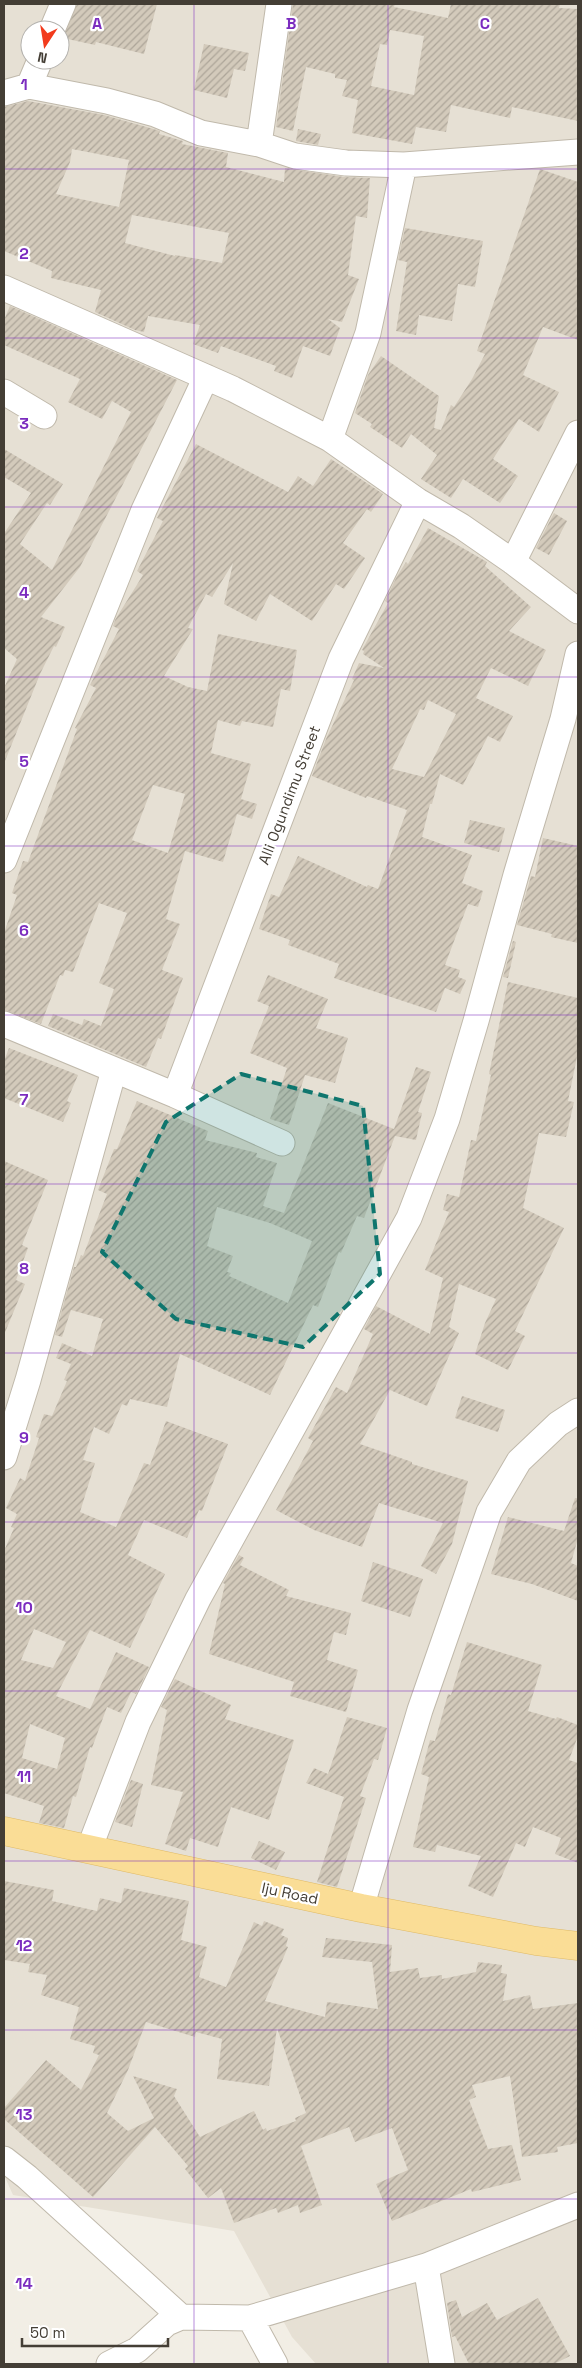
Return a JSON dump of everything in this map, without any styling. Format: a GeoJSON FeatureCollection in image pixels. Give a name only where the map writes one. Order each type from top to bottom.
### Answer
{"type":"FeatureCollection","features":[{"type":"Feature","properties":{"kind":"main road","name":"Iju Road"},"geometry":{"type":"LineString","coordinates":[[4,1831],[361,1908],[536,1941],[578,1946]]}},
{"type":"Feature","properties":{"kind":"street"},"geometry":{"type":"LineString","coordinates":[[57,20],[64,4]]}},
{"type":"Feature","properties":{"kind":"street"},"geometry":{"type":"LineString","coordinates":[[259,144],[279,4]]}},
{"type":"Feature","properties":{"kind":"street"},"geometry":{"type":"LineString","coordinates":[[29,86],[36,70]]}},
{"type":"Feature","properties":{"kind":"street"},"geometry":{"type":"LineString","coordinates":[[4,93],[29,86],[107,101],[155,114],[202,132],[259,144],[295,156],[346,163],[404,165],[578,152]]}},
{"type":"Feature","properties":{"kind":"street"},"geometry":{"type":"LineString","coordinates":[[330,439],[368,333],[404,165]]}},
{"type":"Feature","properties":{"kind":"street"},"geometry":{"type":"LineString","coordinates":[[4,288],[206,377],[330,439],[418,501],[461,526],[513,562],[578,611]]}},
{"type":"Feature","properties":{"kind":"street"},"geometry":{"type":"LineString","coordinates":[[4,860],[144,510],[206,377]]}},
{"type":"Feature","properties":{"kind":"street"},"geometry":{"type":"LineString","coordinates":[[4,392],[44,416]]}},
{"type":"Feature","properties":{"kind":"street"},"geometry":{"type":"LineString","coordinates":[[513,562],[578,433]]}},
{"type":"Feature","properties":{"kind":"street","name":"Alli Ogundimu Street"},"geometry":{"type":"LineString","coordinates":[[175,1095],[340,659],[418,501]]}},
{"type":"Feature","properties":{"kind":"street"},"geometry":{"type":"LineString","coordinates":[[88,1849],[138,1722],[198,1598],[409,1218],[447,1119],[474,1030],[516,875],[563,719],[578,654]]}},
{"type":"Feature","properties":{"kind":"street"},"geometry":{"type":"LineString","coordinates":[[4,1024],[282,1142]]}},
{"type":"Feature","properties":{"kind":"street"},"geometry":{"type":"LineString","coordinates":[[4,1457],[28,1380],[114,1070]]}},
{"type":"Feature","properties":{"kind":"street"},"geometry":{"type":"LineString","coordinates":[[361,1908],[420,1710],[489,1512],[518,1461],[558,1424],[578,1411]]}},
{"type":"Feature","properties":{"kind":"street"},"geometry":{"type":"LineString","coordinates":[[4,2159],[27,2177],[181,2317]]}},
{"type":"Feature","properties":{"kind":"street"},"geometry":{"type":"LineString","coordinates":[[109,2364],[138,2350],[167,2323],[181,2317],[250,2318],[426,2266],[578,2205]]}},
{"type":"Feature","properties":{"kind":"street"},"geometry":{"type":"LineString","coordinates":[[426,2266],[442,2364]]}},
{"type":"Feature","properties":{"kind":"street"},"geometry":{"type":"LineString","coordinates":[[250,2318],[276,2364]]}},
{"type":"Feature","properties":{"kind":"highlighted area"},"geometry":{"type":"Polygon","coordinates":[[[241,1074],[363,1106],[380,1274],[303,1347],[176,1319],[102,1252],[166,1122],[241,1074]]]}},
{"type":"Feature","properties":{"kind":"shaded area"},"geometry":{"type":"Polygon","coordinates":[[[4,4],[578,4],[578,2364],[316,2364],[292,2337],[234,2231],[13,2195],[4,2175],[4,4]]]}},
{"type":"Feature","properties":{"kind":"building"},"geometry":{"type":"Polygon","coordinates":[[[77,4],[157,4],[144,54],[96,42],[95,45],[70,40],[70,21],[77,4]]]}},
{"type":"Feature","properties":{"kind":"building"},"geometry":{"type":"Polygon","coordinates":[[[293,4],[395,4],[394,7],[448,18],[451,4],[560,4],[559,8],[578,9],[578,121],[512,107],[510,118],[451,105],[446,132],[416,127],[412,144],[352,133],[358,100],[342,96],[347,80],[335,78],[335,74],[306,67],[293,131],[276,127],[293,4]],[[390,30],[387,45],[380,44],[371,86],[414,95],[424,36],[390,30]]]}},
{"type":"Feature","properties":{"kind":"building"},"geometry":{"type":"Polygon","coordinates":[[[204,44],[249,53],[245,71],[234,69],[227,98],[194,90],[204,44]]]}},
{"type":"Feature","properties":{"kind":"building"},"geometry":{"type":"Polygon","coordinates":[[[28,101],[104,115],[160,131],[159,134],[183,141],[182,144],[228,153],[226,167],[284,182],[285,168],[344,177],[370,178],[367,218],[356,216],[348,275],[359,279],[342,322],[328,319],[340,328],[330,356],[303,346],[292,378],[274,371],[276,366],[221,346],[218,353],[193,344],[200,325],[148,316],[144,332],[135,330],[95,312],[101,290],[51,278],[52,271],[4,251],[4,107],[28,101]],[[72,149],[70,162],[56,194],[119,207],[129,160],[72,149]],[[132,215],[125,243],[175,256],[222,263],[229,233],[132,215]]]}},
{"type":"Feature","properties":{"kind":"building"},"geometry":{"type":"Polygon","coordinates":[[[298,129],[321,134],[318,145],[296,141],[298,129]]]}},
{"type":"Feature","properties":{"kind":"building"},"geometry":{"type":"Polygon","coordinates":[[[540,169],[578,182],[578,340],[543,327],[523,375],[559,392],[539,432],[519,419],[493,459],[518,476],[500,503],[463,479],[451,498],[421,479],[437,455],[411,434],[402,448],[370,427],[372,424],[355,413],[368,375],[381,356],[439,396],[434,428],[441,430],[451,405],[454,407],[485,354],[477,351],[540,169]]]}},
{"type":"Feature","properties":{"kind":"building"},"geometry":{"type":"Polygon","coordinates":[[[405,228],[483,241],[475,287],[458,284],[452,321],[419,315],[416,335],[396,331],[407,262],[398,260],[405,228]]]}},
{"type":"Feature","properties":{"kind":"building"},"geometry":{"type":"Polygon","coordinates":[[[10,306],[177,380],[80,567],[41,617],[65,627],[40,674],[5,761],[4,688],[17,659],[4,648],[4,531],[31,493],[4,477],[4,449],[63,484],[50,505],[47,503],[20,544],[52,570],[131,412],[112,401],[102,419],[68,402],[80,379],[4,345],[4,320],[10,306]]]}},
{"type":"Feature","properties":{"kind":"building"},"geometry":{"type":"Polygon","coordinates":[[[196,444],[288,492],[298,476],[313,486],[331,459],[383,494],[371,512],[367,509],[343,543],[365,558],[344,589],[336,584],[312,621],[270,594],[256,621],[224,604],[233,563],[212,597],[206,594],[188,628],[193,629],[164,676],[188,687],[207,691],[218,634],[297,650],[290,691],[281,689],[273,727],[242,721],[240,726],[218,720],[211,753],[251,764],[241,799],[257,804],[252,819],[237,814],[223,862],[185,851],[166,919],[180,924],[162,970],[183,978],[161,1039],[158,1038],[146,1067],[48,1026],[53,1014],[82,1025],[84,1019],[101,1026],[114,989],[99,983],[127,913],[99,903],[73,972],[65,970],[63,976],[60,975],[41,1024],[4,1010],[4,933],[17,895],[12,893],[23,861],[28,862],[77,729],[75,728],[96,688],[90,685],[119,629],[113,626],[115,620],[143,575],[137,571],[163,521],[157,518],[196,444]],[[153,785],[132,840],[168,853],[185,794],[153,785]]]}},
{"type":"Feature","properties":{"kind":"building"},"geometry":{"type":"Polygon","coordinates":[[[554,513],[567,521],[549,555],[536,548],[554,513]]]}},
{"type":"Feature","properties":{"kind":"building"},"geometry":{"type":"Polygon","coordinates":[[[428,528],[487,562],[485,566],[531,607],[509,631],[546,650],[528,686],[491,668],[476,698],[513,716],[500,742],[488,736],[463,785],[440,774],[432,804],[430,804],[422,837],[472,855],[462,883],[483,891],[478,907],[468,904],[445,965],[460,970],[458,977],[466,980],[460,994],[445,988],[436,1012],[334,978],[339,964],[288,945],[290,940],[259,929],[271,894],[279,897],[298,856],[367,887],[368,885],[378,889],[407,810],[367,796],[366,798],[312,776],[326,739],[354,680],[352,679],[359,663],[384,668],[363,654],[364,651],[362,650],[388,603],[385,601],[396,578],[406,562],[408,564],[428,528]],[[428,700],[424,710],[420,709],[392,769],[424,777],[456,714],[428,700]]]}},
{"type":"Feature","properties":{"kind":"building"},"geometry":{"type":"Polygon","coordinates":[[[470,820],[505,828],[499,852],[464,843],[470,820]]]}},
{"type":"Feature","properties":{"kind":"building"},"geometry":{"type":"Polygon","coordinates":[[[543,838],[578,846],[578,943],[551,937],[552,934],[517,925],[531,876],[535,877],[543,838]]]}},
{"type":"Feature","properties":{"kind":"building"},"geometry":{"type":"Polygon","coordinates":[[[513,941],[516,942],[508,978],[503,977],[513,941]]]}},
{"type":"Feature","properties":{"kind":"building"},"geometry":{"type":"Polygon","coordinates":[[[268,975],[328,999],[316,1028],[348,1038],[335,1083],[305,1075],[289,1125],[270,1119],[287,1068],[250,1053],[269,1006],[257,1001],[268,975]]]}},
{"type":"Feature","properties":{"kind":"building"},"geometry":{"type":"Polygon","coordinates":[[[508,982],[578,998],[578,1052],[568,1101],[574,1102],[566,1137],[539,1133],[523,1208],[564,1228],[515,1331],[525,1336],[508,1370],[475,1354],[485,1323],[496,1299],[459,1284],[449,1327],[459,1333],[427,1406],[390,1390],[360,1444],[412,1462],[412,1464],[468,1481],[452,1544],[436,1574],[421,1566],[443,1523],[379,1503],[362,1547],[314,1530],[276,1510],[313,1441],[308,1438],[336,1387],[347,1393],[373,1334],[364,1329],[376,1306],[430,1334],[443,1278],[425,1270],[449,1212],[443,1210],[447,1194],[459,1197],[471,1140],[476,1141],[491,1075],[489,1074],[508,982]]]}},
{"type":"Feature","properties":{"kind":"building"},"geometry":{"type":"Polygon","coordinates":[[[9,1048],[78,1075],[67,1101],[71,1103],[63,1122],[4,1098],[4,1061],[9,1048]]]}},
{"type":"Feature","properties":{"kind":"building"},"geometry":{"type":"Polygon","coordinates":[[[416,1067],[431,1072],[418,1112],[422,1113],[416,1140],[395,1136],[364,1218],[357,1216],[341,1253],[339,1252],[318,1307],[313,1305],[270,1395],[180,1354],[167,1407],[130,1399],[127,1406],[122,1404],[109,1434],[94,1427],[83,1460],[95,1463],[80,1512],[116,1527],[144,1463],[150,1465],[166,1421],[228,1444],[202,1511],[199,1510],[187,1538],[144,1520],[128,1555],[165,1574],[130,1648],[90,1630],[56,1696],[90,1709],[116,1652],[149,1667],[136,1694],[131,1692],[121,1713],[107,1707],[92,1748],[90,1747],[76,1797],[73,1796],[64,1828],[39,1823],[44,1806],[4,1793],[4,1551],[14,1528],[11,1527],[17,1514],[6,1508],[20,1478],[25,1481],[39,1438],[36,1437],[44,1414],[52,1416],[67,1381],[64,1380],[71,1364],[56,1358],[62,1343],[92,1356],[103,1319],[71,1310],[62,1337],[55,1335],[74,1267],[76,1267],[81,1255],[83,1256],[107,1194],[98,1190],[114,1149],[117,1149],[137,1101],[208,1131],[205,1140],[257,1153],[256,1157],[277,1163],[263,1206],[284,1213],[328,1103],[394,1129],[416,1067]],[[217,1207],[207,1246],[233,1256],[227,1272],[231,1273],[229,1276],[288,1303],[312,1241],[270,1223],[217,1207]],[[34,1629],[21,1660],[53,1668],[66,1642],[34,1629]],[[30,1724],[22,1758],[57,1769],[65,1738],[30,1724]]]}},
{"type":"Feature","properties":{"kind":"building"},"geometry":{"type":"Polygon","coordinates":[[[4,1161],[48,1180],[22,1245],[28,1248],[16,1280],[25,1284],[4,1335],[4,1161]]]}},
{"type":"Feature","properties":{"kind":"building"},"geometry":{"type":"Polygon","coordinates":[[[462,1396],[505,1410],[498,1432],[455,1418],[462,1396]]]}},
{"type":"Feature","properties":{"kind":"building"},"geometry":{"type":"Polygon","coordinates":[[[575,1498],[578,1498],[578,1538],[571,1563],[578,1566],[578,1601],[532,1584],[491,1574],[508,1517],[564,1531],[575,1498]]]}},
{"type":"Feature","properties":{"kind":"building"},"geometry":{"type":"Polygon","coordinates":[[[239,1555],[244,1558],[240,1565],[289,1590],[286,1596],[351,1613],[346,1635],[334,1632],[327,1660],[358,1670],[346,1712],[290,1696],[294,1682],[209,1654],[225,1584],[223,1583],[239,1555]]]}},
{"type":"Feature","properties":{"kind":"building"},"geometry":{"type":"Polygon","coordinates":[[[373,1562],[423,1579],[410,1617],[361,1601],[373,1562]]]}},
{"type":"Feature","properties":{"kind":"building"},"geometry":{"type":"Polygon","coordinates":[[[467,1642],[542,1665],[528,1711],[556,1719],[557,1717],[578,1725],[578,1736],[569,1760],[578,1763],[578,1863],[555,1854],[561,1838],[533,1827],[525,1847],[516,1843],[493,1897],[468,1886],[481,1856],[437,1845],[435,1852],[413,1847],[429,1777],[421,1774],[430,1740],[435,1741],[448,1694],[451,1695],[467,1642]]]}},
{"type":"Feature","properties":{"kind":"building"},"geometry":{"type":"Polygon","coordinates":[[[175,1679],[231,1705],[225,1719],[294,1740],[269,1820],[231,1807],[218,1847],[190,1838],[186,1851],[165,1844],[183,1792],[151,1785],[167,1710],[161,1707],[175,1679]]]}},
{"type":"Feature","properties":{"kind":"building"},"geometry":{"type":"Polygon","coordinates":[[[347,1717],[387,1728],[378,1760],[374,1759],[360,1796],[366,1798],[337,1887],[317,1882],[344,1797],[306,1783],[314,1768],[328,1774],[347,1717]]]}},
{"type":"Feature","properties":{"kind":"building"},"geometry":{"type":"Polygon","coordinates":[[[131,1780],[143,1784],[132,1827],[115,1822],[131,1780]]]}},
{"type":"Feature","properties":{"kind":"building"},"geometry":{"type":"Polygon","coordinates":[[[259,1841],[285,1852],[276,1870],[251,1858],[259,1841]]]}},
{"type":"Feature","properties":{"kind":"building"},"geometry":{"type":"Polygon","coordinates":[[[4,1881],[54,1890],[52,1901],[97,1911],[100,1898],[121,1903],[124,1888],[189,1901],[181,1940],[207,1947],[199,1977],[226,1987],[254,1922],[262,1926],[264,1921],[284,1929],[281,1935],[288,1938],[286,1946],[288,1947],[265,2001],[325,2017],[327,2002],[378,2009],[372,1962],[322,1957],[326,1938],[392,1945],[390,1972],[418,1968],[420,1978],[442,1975],[442,1979],[476,1972],[478,1962],[502,1965],[501,1973],[507,1974],[503,2001],[530,1995],[533,2009],[578,2003],[578,2143],[557,2147],[558,2152],[522,2157],[510,2076],[472,2085],[476,2097],[469,2100],[488,2149],[512,2145],[521,2180],[472,2192],[471,2189],[392,2221],[376,2184],[408,2170],[392,2128],[355,2142],[349,2127],[301,2146],[322,2205],[300,2213],[298,2205],[278,2213],[276,2208],[234,2223],[221,2188],[208,2198],[185,2169],[188,2166],[155,2127],[93,2197],[4,2119],[4,2108],[46,2060],[81,2090],[99,2055],[93,2053],[95,2046],[70,2039],[79,2007],[41,1995],[47,1975],[28,1972],[30,1964],[4,1960],[4,1881]],[[146,2022],[128,2070],[107,2113],[128,2131],[154,2118],[133,2076],[177,2089],[174,2096],[200,2137],[254,2111],[263,2130],[266,2128],[267,2131],[296,2121],[295,2118],[306,2113],[277,2028],[269,2086],[217,2079],[222,2039],[196,2032],[195,2037],[146,2022]]]}},
{"type":"Feature","properties":{"kind":"building"},"geometry":{"type":"Polygon","coordinates":[[[538,2298],[570,2356],[554,2364],[469,2364],[455,2336],[452,2337],[447,2303],[456,2300],[462,2317],[487,2303],[497,2320],[538,2298]]]}}]}
